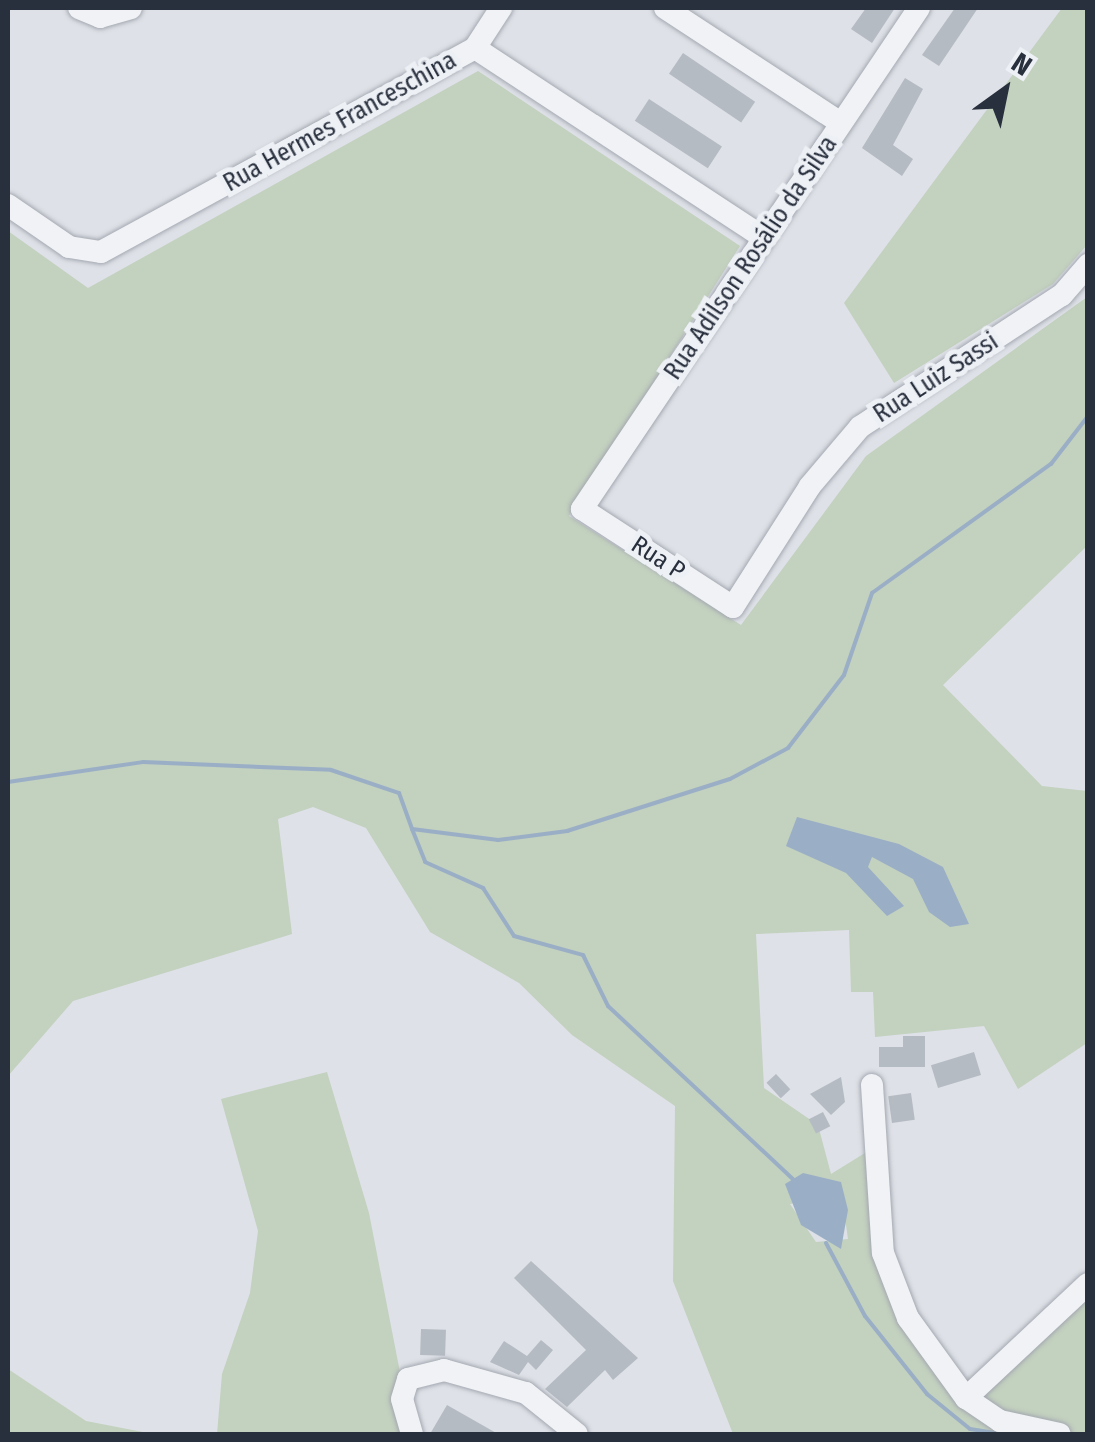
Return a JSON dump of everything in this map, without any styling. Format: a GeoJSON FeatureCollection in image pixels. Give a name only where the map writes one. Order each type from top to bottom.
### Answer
{"type":"FeatureCollection","features":[{"type":"Feature","properties":{"kind":"street"},"geometry":{"type":"LineString","coordinates":[[79,8],[100,17],[131,8]]}},
{"type":"Feature","properties":{"kind":"street"},"geometry":{"type":"LineString","coordinates":[[474,48],[502,8]]}},
{"type":"Feature","properties":{"kind":"street"},"geometry":{"type":"LineString","coordinates":[[665,8],[841,124]]}},
{"type":"Feature","properties":{"kind":"street","name":"Rua Adilson Rosálio da Silva"},"geometry":{"type":"LineString","coordinates":[[582,508],[919,8]]}},
{"type":"Feature","properties":{"kind":"street","name":"Rua Hermes Franceschina"},"geometry":{"type":"LineString","coordinates":[[8,205],[68,247],[102,252],[474,48],[764,238]]}},
{"type":"Feature","properties":{"kind":"street","name":"Rua Luiz Sassi"},"geometry":{"type":"LineString","coordinates":[[734,607],[810,486],[860,427],[1062,294],[1088,266]]}},
{"type":"Feature","properties":{"kind":"street","name":"Rua P"},"geometry":{"type":"LineString","coordinates":[[582,508],[734,607]]}},
{"type":"Feature","properties":{"kind":"street"},"geometry":{"type":"LineString","coordinates":[[872,1085],[883,1252],[908,1318],[966,1398],[1000,1421],[1060,1434]]}},
{"type":"Feature","properties":{"kind":"street"},"geometry":{"type":"LineString","coordinates":[[966,1398],[1088,1284]]}},
{"type":"Feature","properties":{"kind":"street"},"geometry":{"type":"LineString","coordinates":[[412,1434],[402,1399],[408,1379],[444,1370],[526,1393],[577,1434]]}},
{"type":"Feature","properties":{"kind":"green space"},"geometry":{"type":"Polygon","coordinates":[[[1062,8],[1087,8],[1087,245],[1053,284],[894,383],[844,303],[1062,8]]]}},
{"type":"Feature","properties":{"kind":"green space"},"geometry":{"type":"Polygon","coordinates":[[[478,71],[740,246],[569,516],[741,625],[866,456],[1087,297],[1087,546],[943,685],[1042,786],[1087,791],[1087,1043],[1018,1089],[984,1026],[875,1037],[873,992],[851,992],[849,930],[756,934],[764,1088],[818,1125],[831,1174],[873,1148],[883,1253],[966,1398],[1087,1284],[1087,1434],[733,1434],[673,1281],[675,1106],[572,1035],[519,983],[430,932],[366,828],[313,807],[278,819],[292,934],[73,1001],[8,1076],[8,231],[88,288],[478,71]],[[842,1197],[790,1204],[816,1242],[848,1239],[842,1197]]]}},
{"type":"Feature","properties":{"kind":"green space"},"geometry":{"type":"Polygon","coordinates":[[[327,1072],[369,1213],[412,1434],[217,1434],[222,1374],[250,1293],[258,1231],[221,1099],[327,1072]]]}},
{"type":"Feature","properties":{"kind":"green space"},"geometry":{"type":"Polygon","coordinates":[[[8,1369],[86,1421],[153,1434],[8,1434],[8,1369]]]}},
{"type":"Feature","properties":{"kind":"water"},"geometry":{"type":"Polygon","coordinates":[[[797,817],[899,844],[943,867],[969,924],[950,927],[929,912],[913,879],[872,857],[868,867],[904,906],[887,916],[846,873],[786,846],[797,817]]]}},
{"type":"Feature","properties":{"kind":"water"},"geometry":{"type":"Polygon","coordinates":[[[803,1173],[841,1182],[848,1210],[841,1249],[801,1225],[785,1184],[803,1173]]]}},
{"type":"Feature","properties":{"kind":"building"},"geometry":{"type":"Polygon","coordinates":[[[866,8],[895,8],[872,43],[851,29],[866,8]]]}},
{"type":"Feature","properties":{"kind":"building"},"geometry":{"type":"Polygon","coordinates":[[[955,8],[978,8],[939,66],[922,55],[955,8]]]}},
{"type":"Feature","properties":{"kind":"building"},"geometry":{"type":"Polygon","coordinates":[[[683,53],[755,102],[741,122],[669,74],[683,53]]]}},
{"type":"Feature","properties":{"kind":"building"},"geometry":{"type":"Polygon","coordinates":[[[905,78],[923,89],[893,145],[913,159],[902,176],[862,148],[905,78]]]}},
{"type":"Feature","properties":{"kind":"building"},"geometry":{"type":"Polygon","coordinates":[[[649,99],[722,146],[708,168],[635,121],[649,99]]]}},
{"type":"Feature","properties":{"kind":"building"},"geometry":{"type":"Polygon","coordinates":[[[903,1036],[925,1036],[925,1067],[879,1067],[879,1047],[903,1047],[903,1036]]]}},
{"type":"Feature","properties":{"kind":"building"},"geometry":{"type":"Polygon","coordinates":[[[974,1052],[981,1075],[938,1088],[931,1065],[974,1052]]]}},
{"type":"Feature","properties":{"kind":"building"},"geometry":{"type":"Polygon","coordinates":[[[776,1074],[790,1089],[781,1098],[766,1083],[776,1074]]]}},
{"type":"Feature","properties":{"kind":"building"},"geometry":{"type":"Polygon","coordinates":[[[841,1077],[845,1102],[831,1115],[810,1094],[841,1077]]]}},
{"type":"Feature","properties":{"kind":"building"},"geometry":{"type":"Polygon","coordinates":[[[911,1093],[915,1120],[892,1123],[888,1096],[911,1093]]]}},
{"type":"Feature","properties":{"kind":"building"},"geometry":{"type":"Polygon","coordinates":[[[823,1112],[830,1126],[816,1134],[809,1119],[823,1112]]]}},
{"type":"Feature","properties":{"kind":"building"},"geometry":{"type":"Polygon","coordinates":[[[531,1261],[638,1358],[613,1380],[605,1370],[567,1407],[545,1389],[586,1350],[514,1278],[531,1261]]]}},
{"type":"Feature","properties":{"kind":"building"},"geometry":{"type":"Polygon","coordinates":[[[421,1329],[446,1330],[445,1356],[420,1355],[421,1329]]]}},
{"type":"Feature","properties":{"kind":"building"},"geometry":{"type":"Polygon","coordinates":[[[541,1340],[553,1350],[536,1370],[528,1362],[519,1375],[490,1362],[504,1341],[527,1356],[541,1340]]]}},
{"type":"Feature","properties":{"kind":"building"},"geometry":{"type":"Polygon","coordinates":[[[447,1405],[498,1434],[430,1434],[447,1405]]]}},
{"type":"Feature","properties":{"kind":"waterway"},"geometry":{"type":"LineString","coordinates":[[8,782],[143,762],[331,770],[399,793],[412,829],[498,840],[567,831],[730,779],[788,748],[844,675],[872,593],[1051,464],[1088,416]]}},
{"type":"Feature","properties":{"kind":"waterway"},"geometry":{"type":"LineString","coordinates":[[412,829],[425,862],[483,888],[514,936],[583,955],[608,1006],[795,1181]]}},
{"type":"Feature","properties":{"kind":"waterway"},"geometry":{"type":"LineString","coordinates":[[826,1243],[865,1316],[927,1394],[970,1429],[1002,1434]]}}]}
